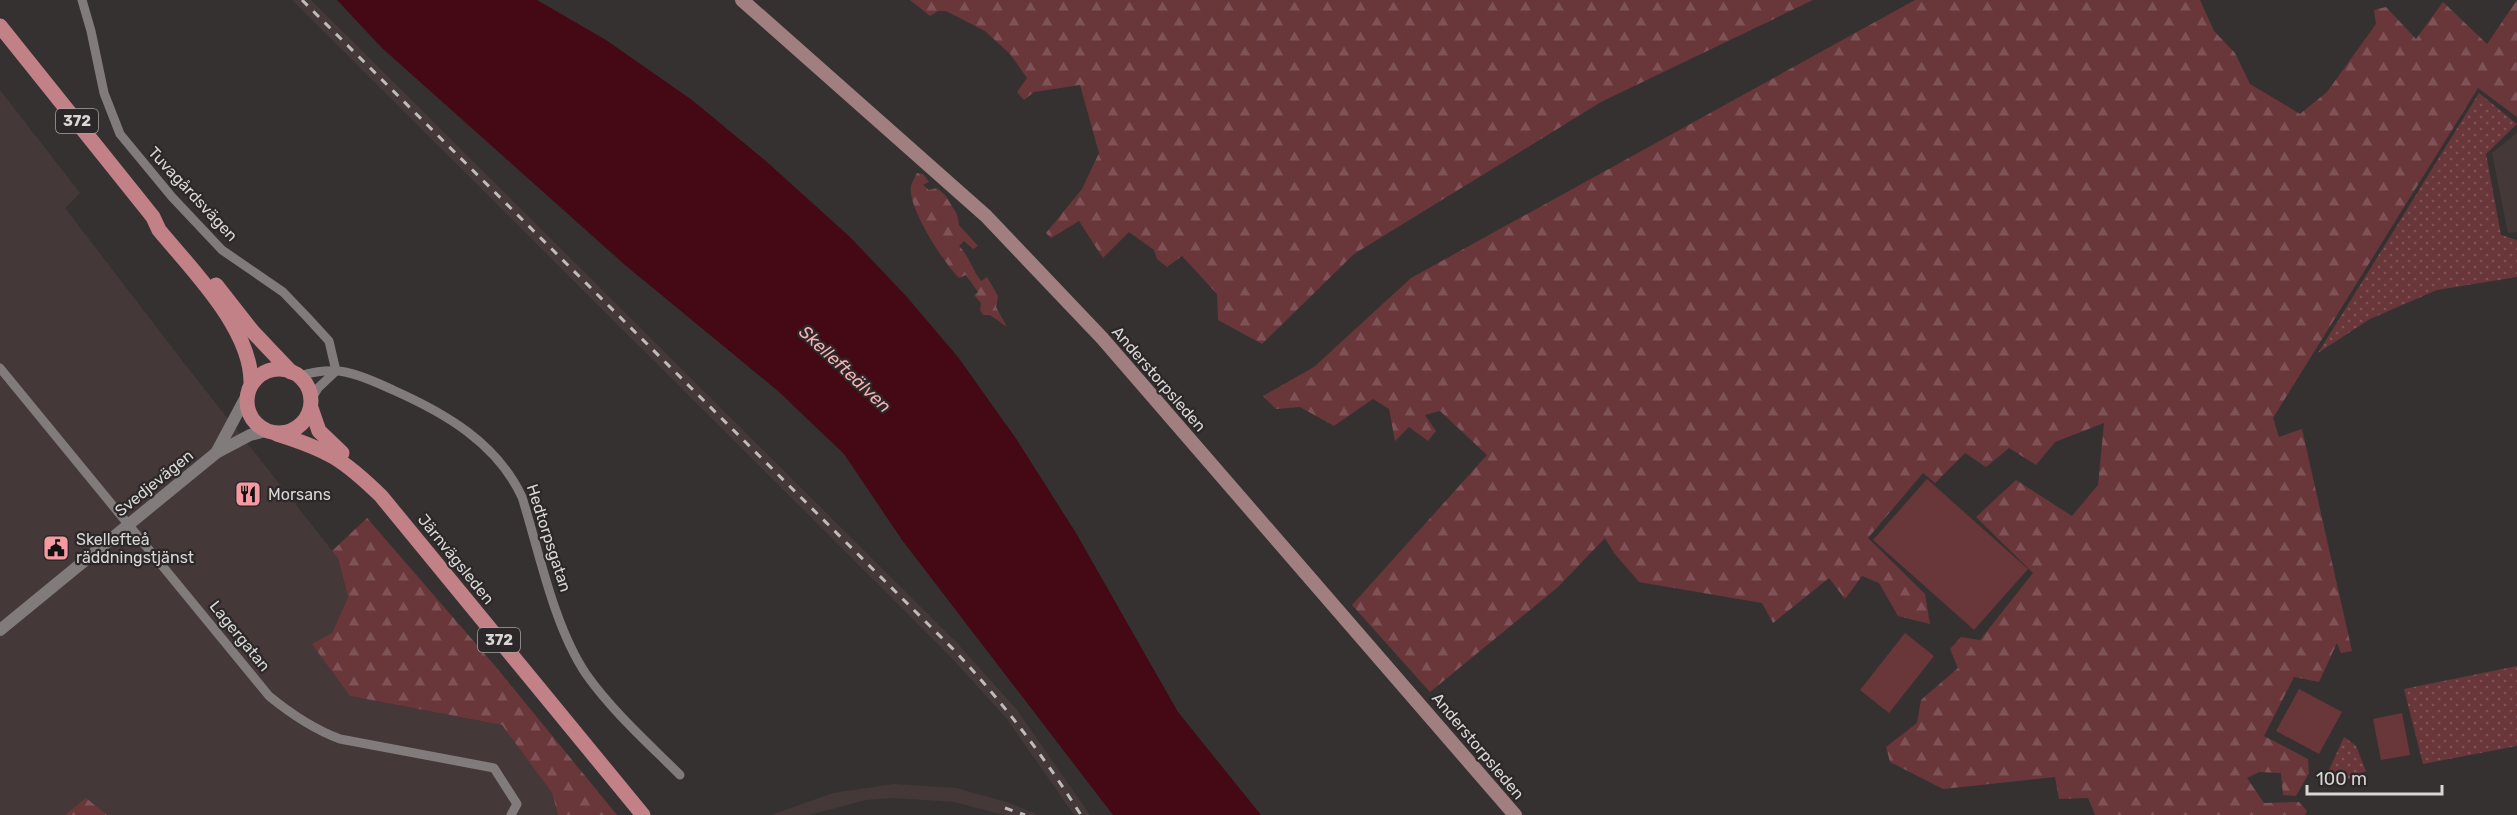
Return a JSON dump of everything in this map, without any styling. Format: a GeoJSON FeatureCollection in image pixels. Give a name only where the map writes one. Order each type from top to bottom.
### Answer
{"type":"FeatureCollection","features":[{"type":"Feature","properties":{"kind":"main road","name":"Anderstorpsleden"},"geometry":{"type":"LineString","coordinates":[[742,0],[992,222],[1102,338],[1515,815]]}},
{"type":"Feature","properties":{"kind":"main road","name":"372"},"geometry":{"type":"LineString","coordinates":[[0,26],[153,217]]}},
{"type":"Feature","properties":{"kind":"main road"},"geometry":{"type":"LineString","coordinates":[[153,217],[172,230],[253,332],[305,383],[311,404],[302,424],[294,430],[272,432],[257,425],[251,417],[247,406],[250,365],[235,330],[220,306],[159,230],[153,217]]}},
{"type":"Feature","properties":{"kind":"main road"},"geometry":{"type":"LineString","coordinates":[[249,390],[264,373],[282,369],[295,374]]}},
{"type":"Feature","properties":{"kind":"main road","name":"Järnvägsleden"},"geometry":{"type":"LineString","coordinates":[[311,404],[319,431],[343,454],[352,468]]}},
{"type":"Feature","properties":{"kind":"main road","name":"Järnvägsleden"},"geometry":{"type":"LineString","coordinates":[[272,432],[324,450],[352,468],[381,496],[643,815]]}},
{"type":"Feature","properties":{"kind":"street","name":"Tuvagårdsvägen"},"geometry":{"type":"LineString","coordinates":[[82,0],[104,93],[120,134],[172,197],[222,250],[283,292],[308,317],[329,341],[336,371]]}},
{"type":"Feature","properties":{"kind":"street","name":"Lagergatan"},"geometry":{"type":"LineString","coordinates":[[0,368],[269,696],[290,714],[340,739],[494,768],[517,804],[511,815]]}},
{"type":"Feature","properties":{"kind":"street"},"geometry":{"type":"LineString","coordinates":[[295,374],[336,371]]}},
{"type":"Feature","properties":{"kind":"street"},"geometry":{"type":"LineString","coordinates":[[311,404],[318,388],[336,371]]}},
{"type":"Feature","properties":{"kind":"street","name":"Hedtorpsgatan"},"geometry":{"type":"LineString","coordinates":[[336,371],[346,372],[381,385],[439,411],[473,436],[505,469],[522,497],[562,624],[586,674],[680,775]]}},
{"type":"Feature","properties":{"kind":"street","name":"Svedjevägen"},"geometry":{"type":"LineString","coordinates":[[216,453],[249,390]]}},
{"type":"Feature","properties":{"kind":"street","name":"Svedjevägen"},"geometry":{"type":"LineString","coordinates":[[0,630],[216,453],[250,435],[272,432]]}},
{"type":"Feature","properties":{"kind":"shaded area"},"geometry":{"type":"Polygon","coordinates":[[[292,0],[311,0],[958,644],[1017,710],[1090,815],[1074,815],[1007,719],[948,654],[292,0]]]}},
{"type":"Feature","properties":{"kind":"shaded area"},"geometry":{"type":"Polygon","coordinates":[[[0,90],[80,193],[65,208],[338,558],[348,597],[332,633],[350,696],[502,725],[552,793],[558,815],[0,815],[0,90]]]}},
{"type":"Feature","properties":{"kind":"shaded area"},"geometry":{"type":"Polygon","coordinates":[[[2517,133],[2517,232],[2508,233],[2492,153],[2517,133]]]}},
{"type":"Feature","properties":{"kind":"shaded area"},"geometry":{"type":"Polygon","coordinates":[[[894,784],[956,788],[1007,802],[1039,815],[1004,815],[954,802],[894,798],[866,800],[809,815],[771,815],[833,793],[894,784]]]}},
{"type":"Feature","properties":{"kind":"green space"},"geometry":{"type":"Polygon","coordinates":[[[910,0],[1813,0],[1601,102],[1354,254],[1262,344],[1218,320],[1217,294],[1182,256],[1167,267],[1157,259],[1154,250],[1129,232],[1103,258],[1079,221],[1051,238],[1046,233],[1082,189],[1099,153],[1080,85],[1034,92],[1024,100],[1017,92],[1027,78],[1010,54],[985,31],[946,11],[938,11],[930,16],[910,0]]]}},
{"type":"Feature","properties":{"kind":"green space"},"geometry":{"type":"Polygon","coordinates":[[[1915,0],[2200,0],[2214,31],[2235,53],[2250,84],[2300,114],[2327,92],[2376,24],[2374,10],[2386,7],[2416,39],[2443,2],[2487,44],[2517,0],[2517,117],[2478,88],[2273,418],[2279,437],[2302,429],[2352,651],[2341,653],[2337,643],[2319,682],[2294,677],[2264,736],[2308,759],[2309,773],[2296,796],[2283,795],[2281,773],[2259,772],[2247,778],[2264,803],[2299,802],[2307,811],[2305,815],[2095,815],[2088,798],[2059,799],[2055,777],[1943,789],[1890,762],[1886,747],[1917,723],[1921,700],[1958,668],[1950,649],[1961,637],[1980,640],[2033,573],[1976,517],[2016,480],[2072,516],[2098,485],[2104,423],[2055,442],[2036,465],[2009,448],[1986,467],[1965,453],[1935,483],[1923,473],[1868,538],[1925,594],[1930,624],[1898,616],[1879,583],[1862,576],[1845,599],[1829,578],[1773,623],[1762,603],[1639,582],[1614,553],[1605,538],[1558,587],[1430,692],[1352,605],[1487,455],[1440,411],[1425,415],[1436,431],[1428,441],[1409,427],[1395,441],[1389,409],[1373,399],[1334,426],[1300,407],[1276,409],[1263,396],[1314,367],[1411,278],[1915,0]]]}},
{"type":"Feature","properties":{"kind":"green space"},"geometry":{"type":"Polygon","coordinates":[[[2479,93],[2517,124],[2486,154],[2501,235],[2517,240],[2517,277],[2437,290],[2370,319],[2318,353],[2479,93]]]}},
{"type":"Feature","properties":{"kind":"green space"},"geometry":{"type":"Polygon","coordinates":[[[917,173],[923,174],[929,182],[923,185],[929,190],[937,188],[945,195],[957,214],[959,225],[978,246],[973,249],[964,241],[959,246],[981,281],[987,277],[998,296],[996,307],[1007,327],[990,315],[983,315],[980,310],[981,303],[974,295],[978,292],[966,275],[959,278],[952,271],[936,248],[920,220],[911,195],[911,186],[917,173]]]}},
{"type":"Feature","properties":{"kind":"green space"},"geometry":{"type":"Polygon","coordinates":[[[1927,479],[2028,569],[1974,630],[1873,540],[1927,479]]]}},
{"type":"Feature","properties":{"kind":"green space"},"geometry":{"type":"Polygon","coordinates":[[[367,518],[496,667],[617,815],[558,815],[552,793],[502,725],[350,696],[312,644],[332,633],[348,597],[338,558],[332,551],[367,518]]]}},
{"type":"Feature","properties":{"kind":"green space"},"geometry":{"type":"Polygon","coordinates":[[[1905,633],[1934,656],[1889,713],[1860,690],[1905,633]]]}},
{"type":"Feature","properties":{"kind":"green space"},"geometry":{"type":"Polygon","coordinates":[[[2517,666],[2517,746],[2423,764],[2404,689],[2517,666]]]}},
{"type":"Feature","properties":{"kind":"green space"},"geometry":{"type":"Polygon","coordinates":[[[2299,689],[2342,712],[2319,754],[2276,731],[2299,689]]]}},
{"type":"Feature","properties":{"kind":"green space"},"geometry":{"type":"Polygon","coordinates":[[[2402,713],[2410,755],[2381,760],[2373,719],[2402,713]]]}},
{"type":"Feature","properties":{"kind":"green space"},"geometry":{"type":"Polygon","coordinates":[[[2344,737],[2356,746],[2366,771],[2340,783],[2324,781],[2344,737]]]}},
{"type":"Feature","properties":{"kind":"green space"},"geometry":{"type":"Polygon","coordinates":[[[86,798],[107,815],[65,815],[86,798]]]}},
{"type":"Feature","properties":{"kind":"water","name":"Skellefteälven"},"geometry":{"type":"Polygon","coordinates":[[[337,0],[537,0],[606,40],[692,100],[767,162],[850,237],[906,296],[958,357],[1017,440],[1076,533],[1178,712],[1261,815],[1113,815],[902,540],[844,454],[778,391],[625,265],[382,48],[337,0]]]}},
{"type":"Feature","properties":{"kind":"railway"},"geometry":{"type":"LineString","coordinates":[[302,0],[953,649],[1021,729],[1081,815]]}},
{"type":"Feature","properties":{"kind":"railway"},"geometry":{"type":"LineString","coordinates":[[1005,808],[1025,815]]}},
{"type":"Feature","properties":{"kind":"place","name":"Morsans"},"geometry":{"type":"Point","coordinates":[248,494]}},
{"type":"Feature","properties":{"kind":"place","name":"Skellefteå räddningstjänst"},"geometry":{"type":"Point","coordinates":[56,548]}}]}
